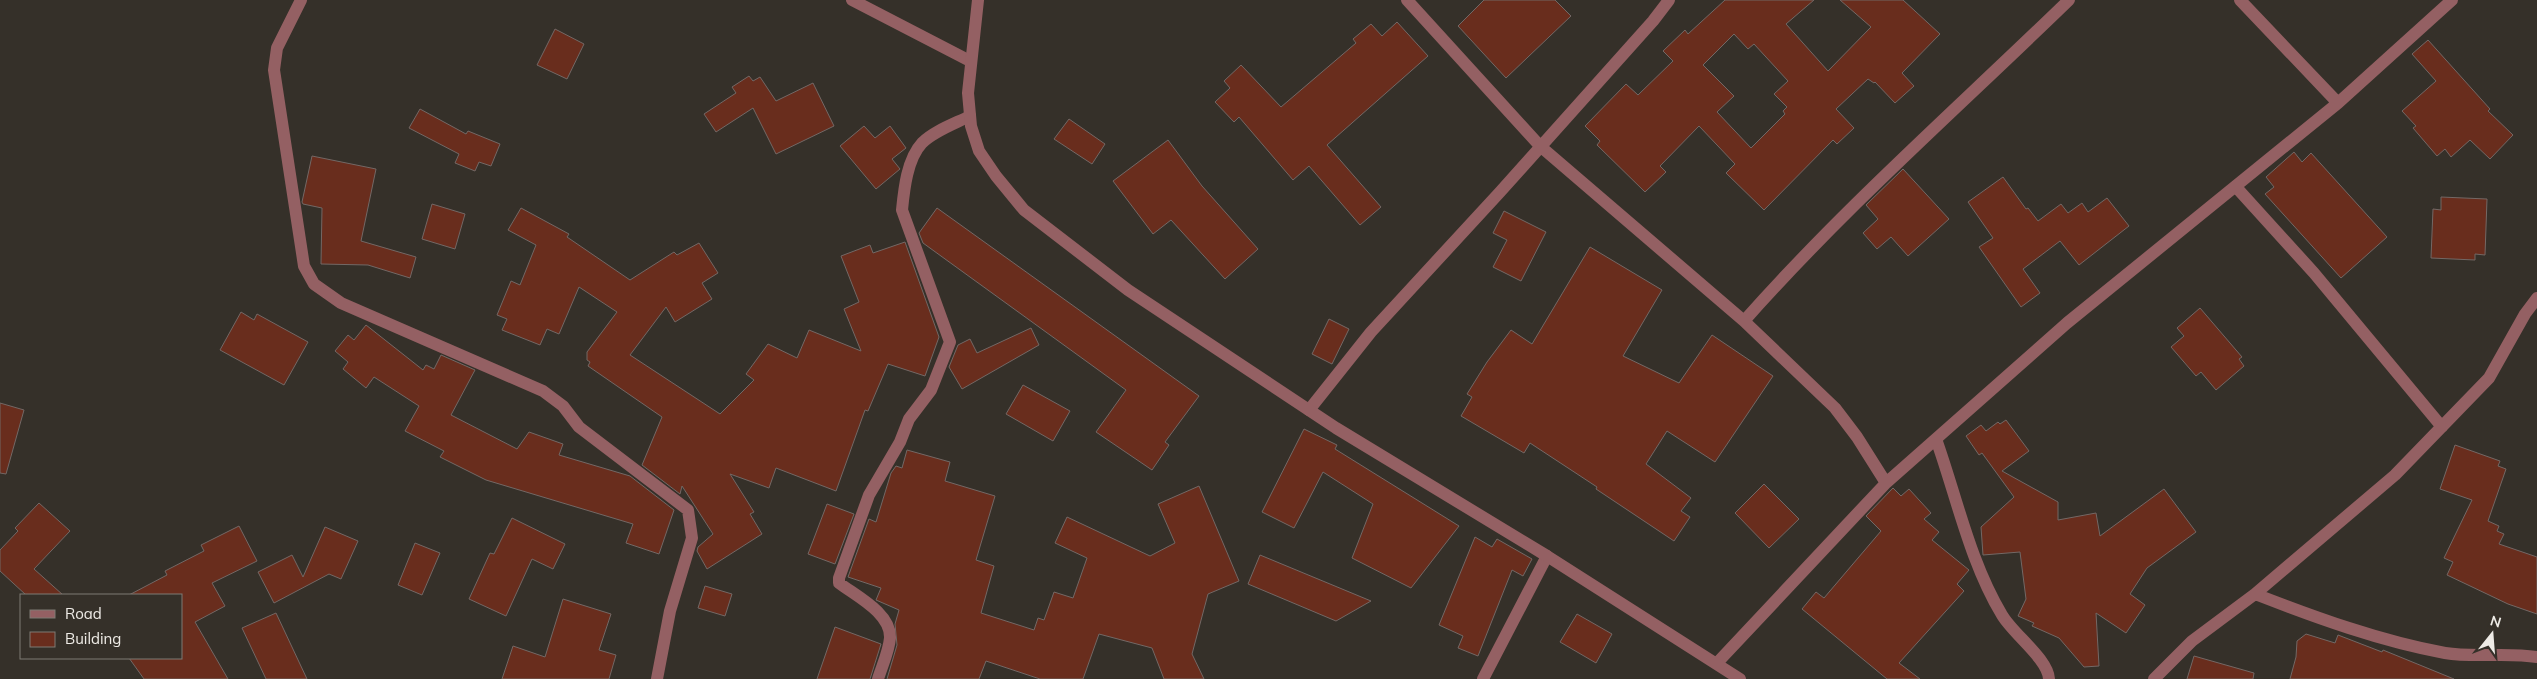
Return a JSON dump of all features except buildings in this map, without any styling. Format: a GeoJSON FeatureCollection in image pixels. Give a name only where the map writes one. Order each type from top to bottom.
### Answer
{"type":"FeatureCollection","features":[{"type":"Feature","properties":{"kind":"street"},"geometry":{"type":"LineString","coordinates":[[301,0],[277,48],[274,70],[304,266],[314,284],[341,303],[543,391],[563,406],[579,427],[688,510],[692,538],[670,611],[657,679]]}},
{"type":"Feature","properties":{"kind":"street"},"geometry":{"type":"LineString","coordinates":[[852,0],[970,61]]}},
{"type":"Feature","properties":{"kind":"street"},"geometry":{"type":"LineString","coordinates":[[978,0],[970,61],[968,93],[970,116],[979,151],[996,176],[1024,210],[1128,290],[1309,410],[1547,556],[1740,679]]}},
{"type":"Feature","properties":{"kind":"street"},"geometry":{"type":"LineString","coordinates":[[1407,0],[1540,146],[1744,321],[1834,408],[1857,437],[1886,483]]}},
{"type":"Feature","properties":{"kind":"street"},"geometry":{"type":"LineString","coordinates":[[1309,410],[1371,332],[1653,22],[1669,0]]}},
{"type":"Feature","properties":{"kind":"street"},"geometry":{"type":"LineString","coordinates":[[1744,321],[1784,275],[1935,126],[2069,0]]}},
{"type":"Feature","properties":{"kind":"street"},"geometry":{"type":"LineString","coordinates":[[2240,0],[2338,103]]}},
{"type":"Feature","properties":{"kind":"street"},"geometry":{"type":"LineString","coordinates":[[1717,663],[1886,483],[2067,323],[2338,103],[2452,0]]}},
{"type":"Feature","properties":{"kind":"street"},"geometry":{"type":"LineString","coordinates":[[878,679],[890,637],[886,622],[877,611],[839,583],[838,578],[868,495],[900,442],[909,419],[931,390],[950,342],[902,210],[904,187],[921,144],[970,116]]}},
{"type":"Feature","properties":{"kind":"street"},"geometry":{"type":"LineString","coordinates":[[2236,187],[2314,273],[2442,427]]}},
{"type":"Feature","properties":{"kind":"street"},"geometry":{"type":"LineString","coordinates":[[2154,679],[2192,641],[2255,594],[2395,475],[2490,378],[2525,314],[2537,298]]}},
{"type":"Feature","properties":{"kind":"street"},"geometry":{"type":"LineString","coordinates":[[1936,439],[1954,491],[1964,530],[1993,598],[2015,633],[2048,670],[2049,679]]}},
{"type":"Feature","properties":{"kind":"street"},"geometry":{"type":"LineString","coordinates":[[1483,679],[1547,556]]}},
{"type":"Feature","properties":{"kind":"street"},"geometry":{"type":"LineString","coordinates":[[2255,594],[2327,621],[2406,645],[2448,654],[2537,656]]}}]}
